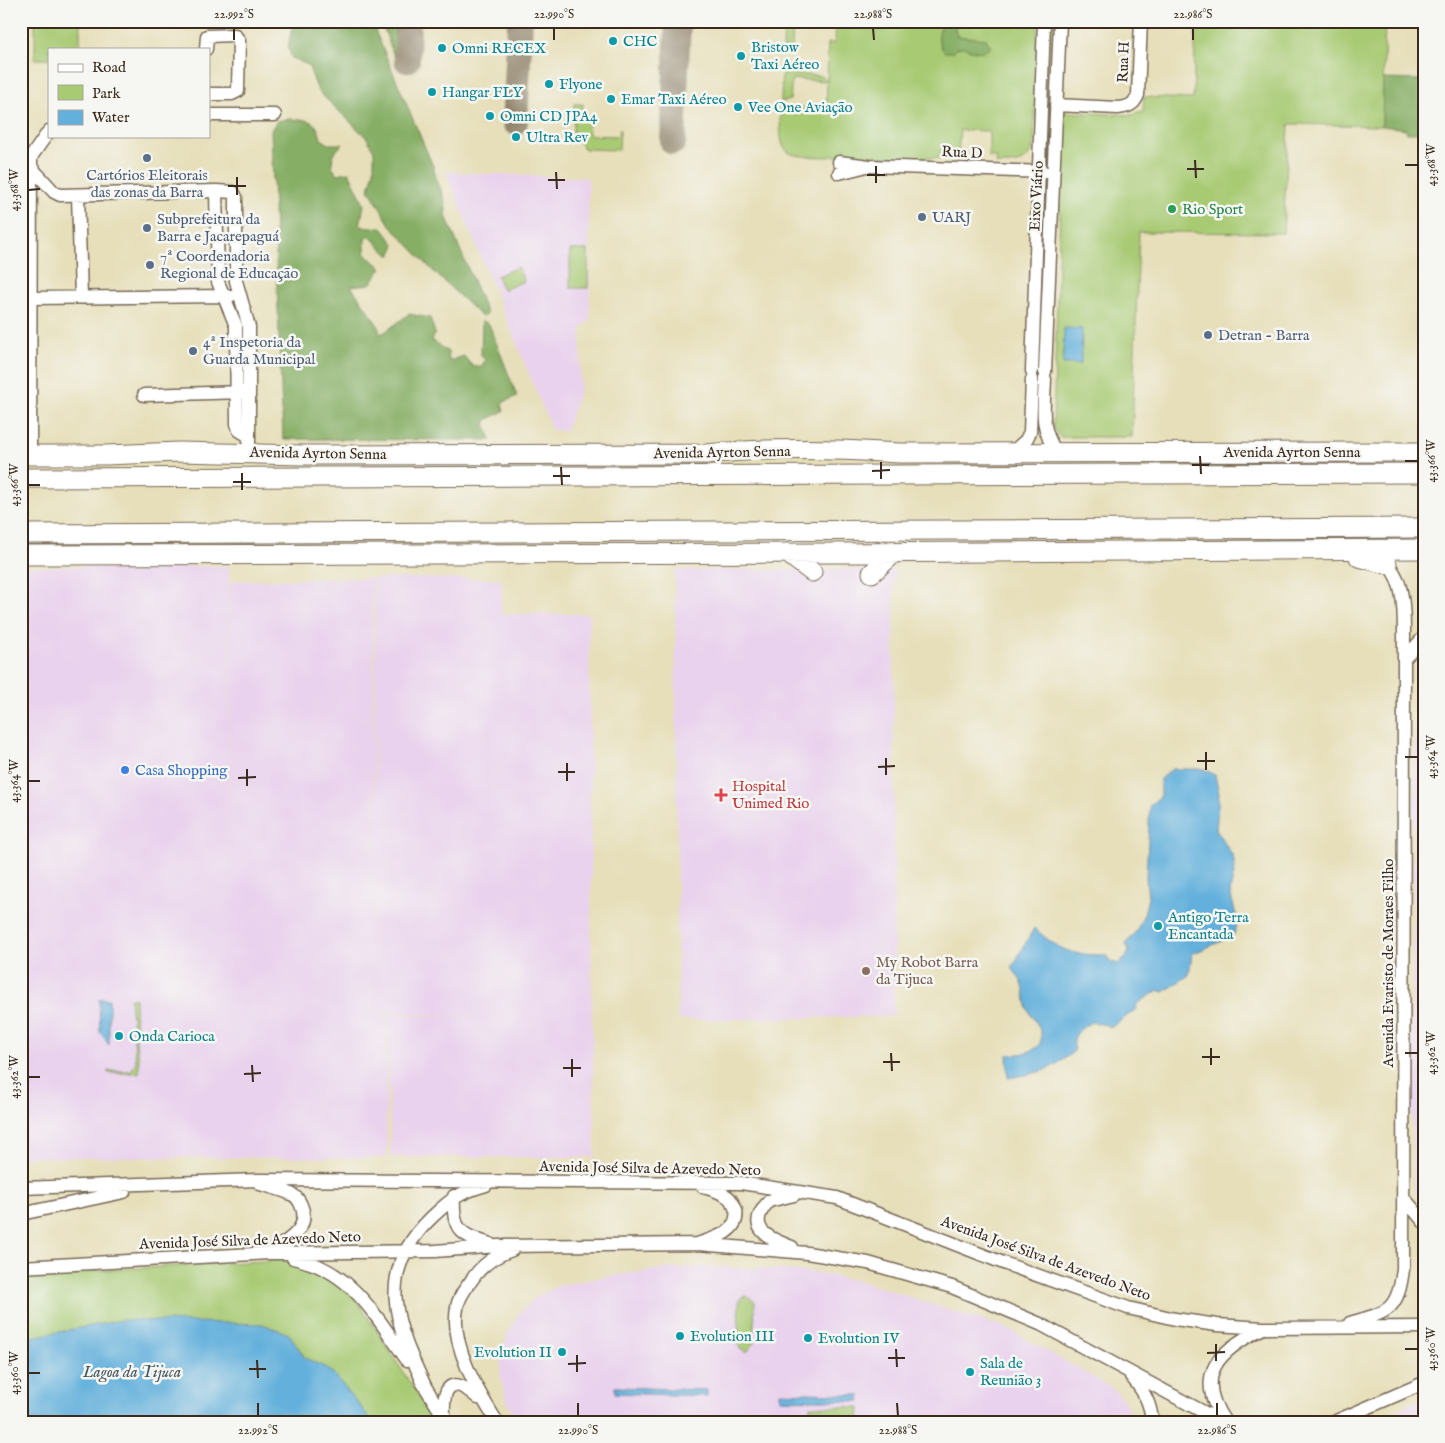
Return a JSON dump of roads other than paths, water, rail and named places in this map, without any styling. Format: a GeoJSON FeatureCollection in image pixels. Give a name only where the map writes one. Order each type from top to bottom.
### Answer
{"type":"FeatureCollection","features":[{"type":"Feature","properties":{"kind":"highway","name":"Avenida Ayrton Senna"},"geometry":{"type":"LineString","coordinates":[[26,455],[106,455],[249,444],[304,455],[706,454],[760,451],[1057,453],[1424,452]]}},
{"type":"Feature","properties":{"kind":"highway"},"geometry":{"type":"LineString","coordinates":[[1097,475],[1236,452]]}},
{"type":"Feature","properties":{"kind":"highway"},"geometry":{"type":"LineString","coordinates":[[706,454],[835,467],[856,475]]}},
{"type":"Feature","properties":{"kind":"highway"},"geometry":{"type":"LineString","coordinates":[[106,455],[198,464],[248,477]]}},
{"type":"Feature","properties":{"kind":"highway","name":"Avenida Ayrton Senna"},"geometry":{"type":"LineString","coordinates":[[21,478],[1424,473]]}},
{"type":"Feature","properties":{"kind":"highway"},"geometry":{"type":"LineString","coordinates":[[21,534],[326,531],[1424,528]]}},
{"type":"Feature","properties":{"kind":"highway"},"geometry":{"type":"LineString","coordinates":[[766,553],[883,530]]}},
{"type":"Feature","properties":{"kind":"highway"},"geometry":{"type":"LineString","coordinates":[[1113,530],[1184,544],[1232,547],[1259,552]]}},
{"type":"Feature","properties":{"kind":"highway"},"geometry":{"type":"LineString","coordinates":[[205,553],[326,531]]}},
{"type":"Feature","properties":{"kind":"highway"},"geometry":{"type":"LineString","coordinates":[[21,555],[205,553],[894,553],[1116,550],[1259,552],[1424,549]]}},
{"type":"Feature","properties":{"kind":"highway"},"geometry":{"type":"LineString","coordinates":[[1331,551],[1387,564]]}},
{"type":"Feature","properties":{"kind":"highway"},"geometry":{"type":"LineString","coordinates":[[787,553],[812,572]]}},
{"type":"Feature","properties":{"kind":"highway"},"geometry":{"type":"LineString","coordinates":[[872,572],[894,553]]}},
{"type":"Feature","properties":{"kind":"street","name":"Eixo Viário"},"geometry":{"type":"LineString","coordinates":[[1044,21],[1037,172],[1032,375],[1037,424],[1057,453]]}},
{"type":"Feature","properties":{"kind":"street","name":"Eixo Viário"},"geometry":{"type":"LineString","coordinates":[[1013,452],[1026,440],[1037,424],[1045,375],[1060,21]]}},
{"type":"Feature","properties":{"kind":"street","name":"Rua H"},"geometry":{"type":"LineString","coordinates":[[1056,105],[1118,108],[1127,107],[1134,103],[1138,95],[1141,21]]}},
{"type":"Feature","properties":{"kind":"street"},"geometry":{"type":"LineString","coordinates":[[206,48],[207,36],[211,35],[235,35],[239,41],[238,91],[232,94],[210,94]]}},
{"type":"Feature","properties":{"kind":"street"},"geometry":{"type":"LineString","coordinates":[[210,115],[275,115]]}},
{"type":"Feature","properties":{"kind":"street"},"geometry":{"type":"LineString","coordinates":[[26,455],[30,298],[26,274],[28,160],[48,132]]}},
{"type":"Feature","properties":{"kind":"street"},"geometry":{"type":"LineString","coordinates":[[1038,151],[1054,152]]}},
{"type":"Feature","properties":{"kind":"street"},"geometry":{"type":"LineString","coordinates":[[28,160],[54,192],[60,195],[216,190],[228,191],[236,196],[236,281],[242,295],[249,327],[242,392]]}},
{"type":"Feature","properties":{"kind":"street","name":"Rua D"},"geometry":{"type":"LineString","coordinates":[[839,168],[869,166],[1054,173]]}},
{"type":"Feature","properties":{"kind":"street"},"geometry":{"type":"LineString","coordinates":[[216,190],[218,282],[222,296],[229,306],[236,326],[249,444]]}},
{"type":"Feature","properties":{"kind":"street"},"geometry":{"type":"LineString","coordinates":[[78,195],[81,297]]}},
{"type":"Feature","properties":{"kind":"street"},"geometry":{"type":"LineString","coordinates":[[30,298],[242,295]]}},
{"type":"Feature","properties":{"kind":"street"},"geometry":{"type":"LineString","coordinates":[[144,395],[242,392]]}},
{"type":"Feature","properties":{"kind":"street","name":"Avenida Evaristo de Moraes Filho"},"geometry":{"type":"LineString","coordinates":[[1338,1326],[1388,1310],[1397,1300],[1401,1291],[1403,1270],[1404,659],[1402,591],[1397,574],[1387,564]]}},
{"type":"Feature","properties":{"kind":"street"},"geometry":{"type":"LineString","coordinates":[[1404,659],[1424,637]]}},
{"type":"Feature","properties":{"kind":"street"},"geometry":{"type":"LineString","coordinates":[[251,1181],[291,1194],[297,1198],[303,1208],[303,1221],[296,1233],[269,1253]]}},
{"type":"Feature","properties":{"kind":"street","name":"Avenida José Silva de Azevedo Neto"},"geometry":{"type":"LineString","coordinates":[[21,1188],[251,1181],[741,1183],[837,1198],[1006,1264],[1128,1308],[1175,1319],[1217,1325],[1263,1328],[1338,1326],[1406,1329],[1424,1327]]}},
{"type":"Feature","properties":{"kind":"street"},"geometry":{"type":"LineString","coordinates":[[425,1386],[400,1329],[395,1302],[396,1274],[407,1250],[423,1226],[454,1196],[500,1181]]}},
{"type":"Feature","properties":{"kind":"street"},"geometry":{"type":"LineString","coordinates":[[693,1183],[728,1197],[734,1204],[736,1213],[734,1225],[727,1232],[698,1244]]}},
{"type":"Feature","properties":{"kind":"street","name":"Avenida José Silva de Azevedo Neto"},"geometry":{"type":"LineString","coordinates":[[21,1214],[153,1185]]}},
{"type":"Feature","properties":{"kind":"street"},"geometry":{"type":"LineString","coordinates":[[806,1193],[769,1201],[759,1217],[761,1229],[766,1237],[807,1253]]}},
{"type":"Feature","properties":{"kind":"street"},"geometry":{"type":"LineString","coordinates":[[454,1196],[454,1219],[462,1233],[498,1246]]}},
{"type":"Feature","properties":{"kind":"street"},"geometry":{"type":"LineString","coordinates":[[1404,1198],[1424,1222]]}},
{"type":"Feature","properties":{"kind":"street","name":"Avenida José Silva de Azevedo Neto"},"geometry":{"type":"LineString","coordinates":[[21,1267],[269,1253],[435,1251],[498,1246],[698,1244],[807,1253],[868,1263],[952,1287],[1040,1324],[1182,1402],[1224,1422]]}},
{"type":"Feature","properties":{"kind":"street"},"geometry":{"type":"LineString","coordinates":[[497,1422],[474,1383],[456,1333],[457,1308],[462,1294],[480,1267],[500,1254],[523,1246]]}},
{"type":"Feature","properties":{"kind":"street"},"geometry":{"type":"LineString","coordinates":[[269,1253],[310,1262],[344,1280],[359,1294],[425,1386],[446,1419]]}},
{"type":"Feature","properties":{"kind":"street"},"geometry":{"type":"LineString","coordinates":[[1224,1422],[1215,1407],[1210,1392],[1210,1378],[1216,1363],[1239,1340],[1263,1328]]}},
{"type":"Feature","properties":{"kind":"street"},"geometry":{"type":"LineString","coordinates":[[1406,1329],[1424,1335]]}},
{"type":"Feature","properties":{"kind":"street"},"geometry":{"type":"LineString","coordinates":[[1124,1369],[1139,1385],[1149,1403],[1152,1422]]}},
{"type":"Feature","properties":{"kind":"street"},"geometry":{"type":"LineString","coordinates":[[1334,1422],[1422,1382]]}},
{"type":"Feature","properties":{"kind":"street"},"geometry":{"type":"LineString","coordinates":[[446,1419],[443,1398],[446,1391],[453,1386],[465,1387],[488,1408]]}},
{"type":"Feature","properties":{"kind":"water"},"geometry":{"type":"Polygon","coordinates":[[[1064,328],[1082,329],[1081,364],[1063,364],[1064,328]]]}},
{"type":"Feature","properties":{"kind":"water"},"geometry":{"type":"Polygon","coordinates":[[[1172,769],[1204,769],[1215,775],[1219,794],[1216,830],[1233,856],[1235,868],[1230,892],[1238,923],[1233,936],[1192,954],[1189,975],[1164,992],[1158,990],[1136,1005],[1137,1009],[1110,1028],[1107,1025],[1091,1022],[1084,1027],[1075,1037],[1075,1050],[1059,1063],[1044,1070],[1008,1078],[1007,1055],[1026,1053],[1032,1050],[1040,1043],[1041,1037],[1039,1027],[1028,1009],[1021,982],[1012,968],[1034,928],[1059,947],[1074,953],[1106,955],[1109,961],[1118,964],[1126,958],[1129,950],[1126,944],[1137,930],[1148,898],[1146,877],[1150,805],[1160,797],[1160,779],[1172,769]]]}},
{"type":"Feature","properties":{"kind":"water"},"geometry":{"type":"Polygon","coordinates":[[[99,999],[109,999],[109,1045],[100,1032],[99,999]]]}},
{"type":"Feature","properties":{"kind":"water","name":"Lagoa da Tijuca"},"geometry":{"type":"Polygon","coordinates":[[[122,1320],[262,1324],[289,1334],[305,1358],[330,1370],[373,1422],[21,1422],[21,1339],[122,1320]]]}},
{"type":"Feature","properties":{"kind":"water"},"geometry":{"type":"Polygon","coordinates":[[[615,1387],[707,1390],[707,1396],[615,1393],[615,1387]]]}},
{"type":"Feature","properties":{"kind":"water"},"geometry":{"type":"Polygon","coordinates":[[[780,1392],[860,1395],[860,1401],[780,1399],[780,1392]]]}},
{"type":"Feature","properties":{"kind":"place","name":"CHC"},"geometry":{"type":"Point","coordinates":[613,41]}},
{"type":"Feature","properties":{"kind":"place","name":"Omni RECEX"},"geometry":{"type":"Point","coordinates":[442,48]}},
{"type":"Feature","properties":{"kind":"place","name":"Bristow Taxi Aéreo"},"geometry":{"type":"Point","coordinates":[741,56]}},
{"type":"Feature","properties":{"kind":"place","name":"Flyone"},"geometry":{"type":"Point","coordinates":[549,84]}},
{"type":"Feature","properties":{"kind":"place","name":"Hangar FLY"},"geometry":{"type":"Point","coordinates":[432,92]}},
{"type":"Feature","properties":{"kind":"place","name":"Emar Taxi Aéreo"},"geometry":{"type":"Point","coordinates":[611,99]}},
{"type":"Feature","properties":{"kind":"place","name":"Vee One Aviação"},"geometry":{"type":"Point","coordinates":[738,107]}},
{"type":"Feature","properties":{"kind":"place","name":"Omni CD JPA4"},"geometry":{"type":"Point","coordinates":[490,116]}},
{"type":"Feature","properties":{"kind":"place","name":"Ultra Rev"},"geometry":{"type":"Point","coordinates":[516,137]}},
{"type":"Feature","properties":{"kind":"place","name":"Cartórios Eleitorais das zonas da Barra"},"geometry":{"type":"Point","coordinates":[147,158]}},
{"type":"Feature","properties":{"kind":"place","name":"Rio Sport"},"geometry":{"type":"Point","coordinates":[1172,209]}},
{"type":"Feature","properties":{"kind":"place","name":"UARJ"},"geometry":{"type":"Point","coordinates":[922,217]}},
{"type":"Feature","properties":{"kind":"place","name":"Subprefeitura da Barra e Jacarepaguá"},"geometry":{"type":"Point","coordinates":[147,228]}},
{"type":"Feature","properties":{"kind":"place","name":"7ª Coordenadoria Regional de Educação"},"geometry":{"type":"Point","coordinates":[150,265]}},
{"type":"Feature","properties":{"kind":"place","name":"Detran - Barra"},"geometry":{"type":"Point","coordinates":[1208,335]}},
{"type":"Feature","properties":{"kind":"place","name":"4ª Inspetoria da Guarda Municipal"},"geometry":{"type":"Point","coordinates":[193,351]}},
{"type":"Feature","properties":{"kind":"place","name":"Casa Shopping"},"geometry":{"type":"Point","coordinates":[125,770]}},
{"type":"Feature","properties":{"kind":"place","name":"Hospital Unimed Rio"},"geometry":{"type":"Point","coordinates":[721,795]}},
{"type":"Feature","properties":{"kind":"place","name":"Antigo Terra Encantada"},"geometry":{"type":"Point","coordinates":[1158,926]}},
{"type":"Feature","properties":{"kind":"place","name":"My Robot Barra da Tijuca"},"geometry":{"type":"Point","coordinates":[866,971]}},
{"type":"Feature","properties":{"kind":"place","name":"Onda Carioca"},"geometry":{"type":"Point","coordinates":[119,1036]}},
{"type":"Feature","properties":{"kind":"place","name":"Evolution III"},"geometry":{"type":"Point","coordinates":[680,1336]}},
{"type":"Feature","properties":{"kind":"place","name":"Evolution IV"},"geometry":{"type":"Point","coordinates":[808,1338]}},
{"type":"Feature","properties":{"kind":"place","name":"Evolution II"},"geometry":{"type":"Point","coordinates":[562,1352]}},
{"type":"Feature","properties":{"kind":"place","name":"Sala de Reunião 3"},"geometry":{"type":"Point","coordinates":[970,1372]}}]}
